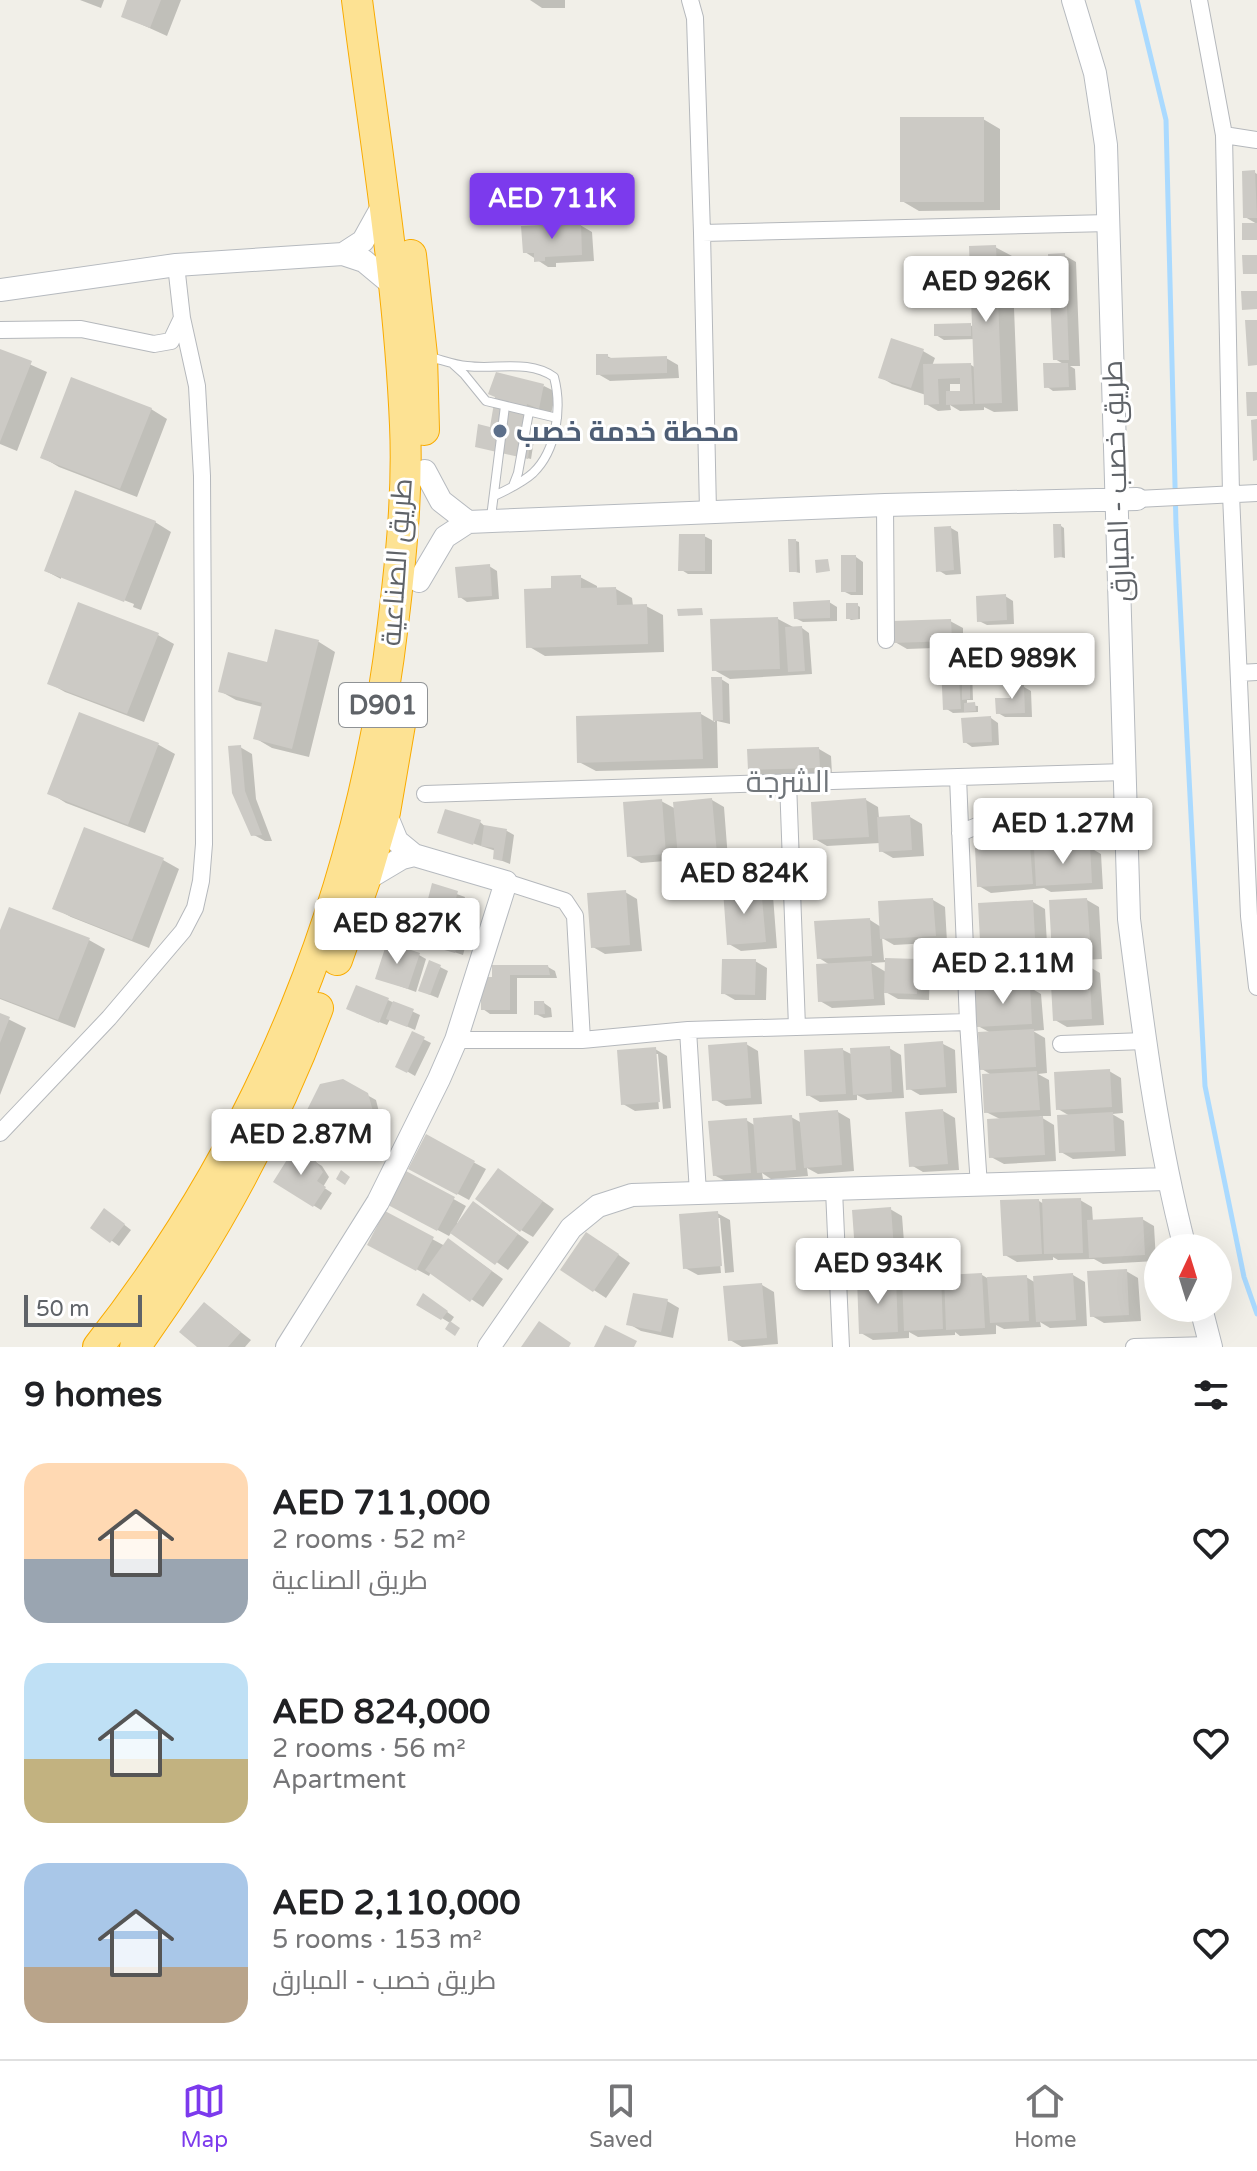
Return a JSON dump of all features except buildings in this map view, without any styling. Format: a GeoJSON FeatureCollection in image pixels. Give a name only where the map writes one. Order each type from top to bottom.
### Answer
{"type":"FeatureCollection","features":[{"type":"Feature","properties":{"kind":"highway","name":"طريق الصناعية"},"geometry":{"type":"LineString","coordinates":[[98,1347],[142,1292],[244,1124],[283,1043],[324,937],[358,824],[384,699],[403,521],[405,428],[394,286],[357,0]]}},
{"type":"Feature","properties":{"kind":"highway","name":"طريق الصناعية"},"geometry":{"type":"LineString","coordinates":[[135,1347],[164,1308],[206,1239],[263,1134],[302,1050],[365,880],[385,812],[404,701],[419,581],[425,471],[436,359],[378,0]]}},
{"type":"Feature","properties":{"kind":"street"},"geometry":{"type":"LineString","coordinates":[[690,0],[697,44],[708,511]]}},
{"type":"Feature","properties":{"kind":"street","name":"طريق خصب - المبارق"},"geometry":{"type":"LineString","coordinates":[[1073,0],[1095,73],[1106,145],[1127,500],[1125,820],[1129,919],[1167,1179],[1181,1234]]}},
{"type":"Feature","properties":{"kind":"street"},"geometry":{"type":"LineString","coordinates":[[1199,0],[1224,135],[1231,494],[1257,987]]}},
{"type":"Feature","properties":{"kind":"street"},"geometry":{"type":"LineString","coordinates":[[1224,135],[1257,140]]}},
{"type":"Feature","properties":{"kind":"street"},"geometry":{"type":"LineString","coordinates":[[343,254],[363,241],[383,205]]}},
{"type":"Feature","properties":{"kind":"street"},"geometry":{"type":"LineString","coordinates":[[702,233],[1109,223]]}},
{"type":"Feature","properties":{"kind":"street"},"geometry":{"type":"LineString","coordinates":[[0,290],[176,265],[343,254],[364,261],[394,286]]}},
{"type":"Feature","properties":{"kind":"street"},"geometry":{"type":"LineString","coordinates":[[0,1133],[109,1018],[183,931],[195,908],[198,894],[204,844],[202,476],[197,386],[182,318],[176,265]]}},
{"type":"Feature","properties":{"kind":"street"},"geometry":{"type":"LineString","coordinates":[[0,330],[81,329],[154,344],[171,341],[182,318]]}},
{"type":"Feature","properties":{"kind":"street"},"geometry":{"type":"LineString","coordinates":[[425,471],[441,501],[479,522]]}},
{"type":"Feature","properties":{"kind":"street"},"geometry":{"type":"LineString","coordinates":[[419,581],[445,537],[479,522],[708,511],[1127,500],[1257,493]]}},
{"type":"Feature","properties":{"kind":"street"},"geometry":{"type":"LineString","coordinates":[[885,505],[886,640]]}},
{"type":"Feature","properties":{"kind":"street"},"geometry":{"type":"LineString","coordinates":[[1239,673],[1257,672]]}},
{"type":"Feature","properties":{"kind":"street"},"geometry":{"type":"LineString","coordinates":[[425,794],[1125,772]]}},
{"type":"Feature","properties":{"kind":"street"},"geometry":{"type":"LineString","coordinates":[[958,777],[968,1022],[979,1186]]}},
{"type":"Feature","properties":{"kind":"street"},"geometry":{"type":"LineString","coordinates":[[788,782],[797,1027]]}},
{"type":"Feature","properties":{"kind":"street"},"geometry":{"type":"LineString","coordinates":[[385,812],[397,841],[414,855],[565,901],[572,908],[582,1040]]}},
{"type":"Feature","properties":{"kind":"street"},"geometry":{"type":"LineString","coordinates":[[960,833],[994,819],[1036,812],[1078,820],[1125,820]]}},
{"type":"Feature","properties":{"kind":"street"},"geometry":{"type":"LineString","coordinates":[[365,880],[402,858],[414,855]]}},
{"type":"Feature","properties":{"kind":"street"},"geometry":{"type":"LineString","coordinates":[[287,1347],[378,1202],[456,1040],[506,882]]}},
{"type":"Feature","properties":{"kind":"street"},"geometry":{"type":"LineString","coordinates":[[456,1040],[582,1040],[688,1030],[968,1022]]}},
{"type":"Feature","properties":{"kind":"street"},"geometry":{"type":"LineString","coordinates":[[688,1030],[698,1193]]}},
{"type":"Feature","properties":{"kind":"street"},"geometry":{"type":"LineString","coordinates":[[1061,1044],[1145,1041]]}},
{"type":"Feature","properties":{"kind":"street"},"geometry":{"type":"LineString","coordinates":[[489,1347],[571,1228],[598,1206],[632,1195],[1167,1179]]}},
{"type":"Feature","properties":{"kind":"street"},"geometry":{"type":"LineString","coordinates":[[834,1190],[841,1347]]}},
{"type":"Feature","properties":{"kind":"street"},"geometry":{"type":"LineString","coordinates":[[1134,1347],[1211,1346],[1205,1322]]}},
{"type":"Feature","properties":{"kind":"lane"},"geometry":{"type":"LineString","coordinates":[[436,359],[464,374],[486,401],[557,418]]}},
{"type":"Feature","properties":{"kind":"lane"},"geometry":{"type":"LineString","coordinates":[[436,359],[468,366],[518,366],[545,371],[554,377],[559,396],[557,418],[550,444],[540,464],[533,473],[494,496]]}},
{"type":"Feature","properties":{"kind":"lane"},"geometry":{"type":"LineString","coordinates":[[479,522],[494,496],[505,406]]}},
{"type":"Feature","properties":{"kind":"lane"},"geometry":{"type":"LineString","coordinates":[[512,487],[518,473],[529,412]]}},
{"type":"Feature","properties":{"kind":"waterway"},"geometry":{"type":"LineString","coordinates":[[1137,0],[1166,120],[1176,525],[1205,1086],[1244,1277],[1257,1314]]}},
{"type":"Feature","properties":{"kind":"place","name":"محطة خدمة خصب"},"geometry":{"type":"Point","coordinates":[500,431]}},
{"type":"Feature","properties":{"kind":"district","name":"الشرجة"},"geometry":{"type":"Point","coordinates":[788,782]}}]}
